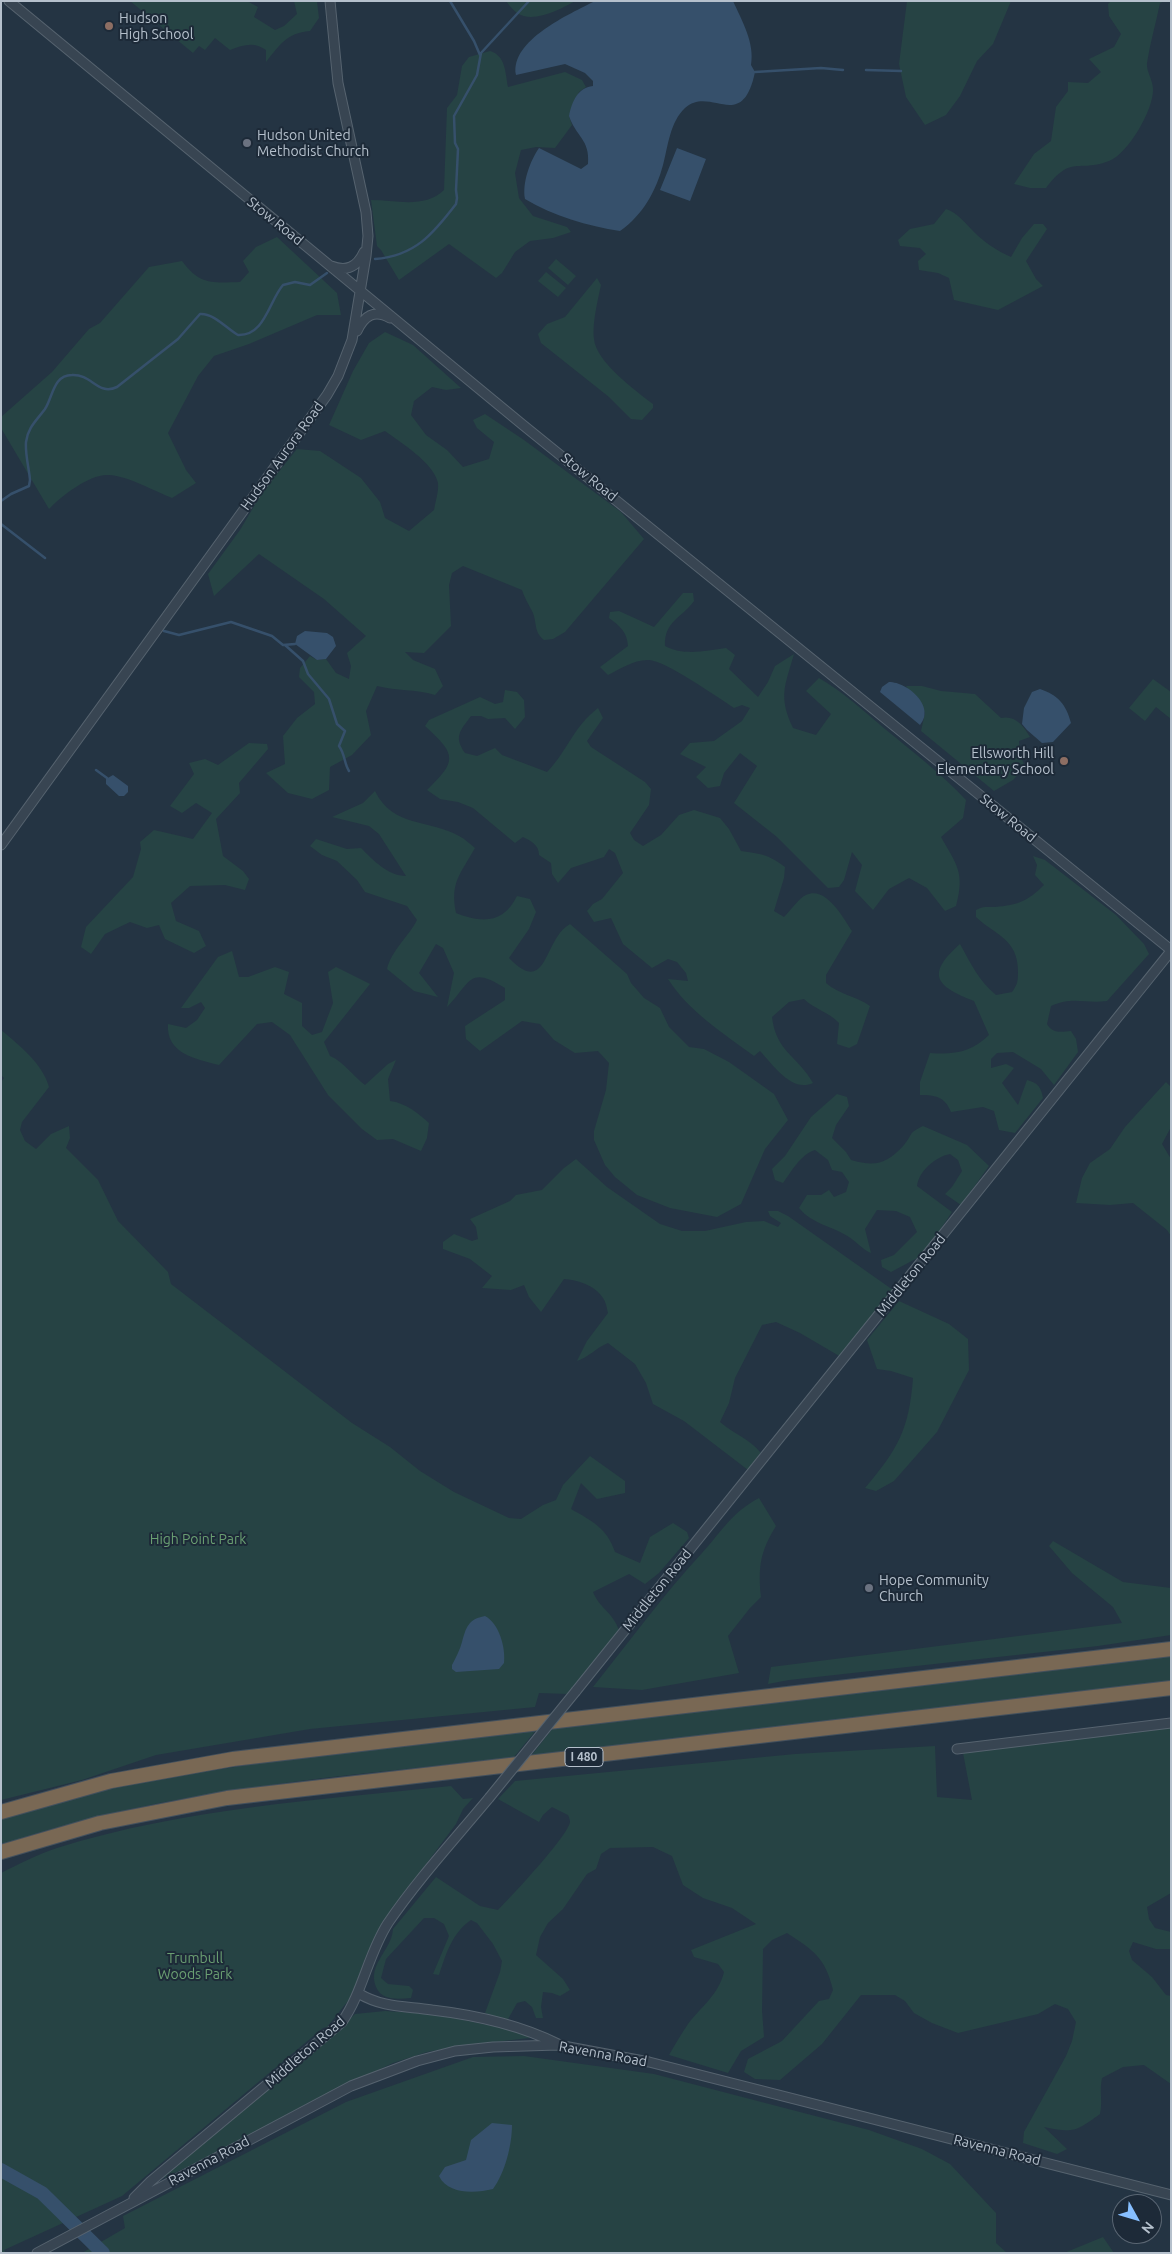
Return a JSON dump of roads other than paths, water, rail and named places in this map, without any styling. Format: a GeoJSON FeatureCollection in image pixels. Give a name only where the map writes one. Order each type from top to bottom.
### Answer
{"type":"FeatureCollection","features":[{"type":"Feature","properties":{"kind":"highway"},"geometry":{"type":"LineString","coordinates":[[1,1812],[111,1781],[233,1759],[1171,1649]]}},
{"type":"Feature","properties":{"kind":"highway","name":"I 480"},"geometry":{"type":"LineString","coordinates":[[1,1852],[100,1823],[227,1798],[1171,1688]]}},
{"type":"Feature","properties":{"kind":"street","name":"Stow Road"},"geometry":{"type":"LineString","coordinates":[[9,1],[328,265],[1171,950]]}},
{"type":"Feature","properties":{"kind":"street","name":"Hudson Aurora Road"},"geometry":{"type":"LineString","coordinates":[[1,845],[327,395],[342,369],[352,340],[361,291],[367,246],[366,212],[338,83],[330,1]]}},
{"type":"Feature","properties":{"kind":"street"},"geometry":{"type":"LineString","coordinates":[[328,265],[338,269],[352,268],[360,262],[367,246]]}},
{"type":"Feature","properties":{"kind":"street"},"geometry":{"type":"LineString","coordinates":[[352,340],[362,321],[373,314],[385,316],[402,325]]}},
{"type":"Feature","properties":{"kind":"street","name":"Middleton Road"},"geometry":{"type":"LineString","coordinates":[[127,2205],[151,2181],[342,2022],[355,2002],[377,1944],[388,1924],[1171,950]]}},
{"type":"Feature","properties":{"kind":"street"},"geometry":{"type":"LineString","coordinates":[[957,1749],[1171,1723]]}},
{"type":"Feature","properties":{"kind":"street"},"geometry":{"type":"LineString","coordinates":[[358,1994],[387,2006],[434,2010],[480,2018],[534,2032],[558,2045]]}},
{"type":"Feature","properties":{"kind":"street","name":"Ravenna Road"},"geometry":{"type":"LineString","coordinates":[[37,2253],[312,2106],[386,2071],[456,2051],[493,2047],[558,2045],[649,2062],[1171,2195]]}},
{"type":"Feature","properties":{"kind":"water"},"geometry":{"type":"Polygon","coordinates":[[[595,1],[733,1],[749,40],[752,57],[751,65],[755,72],[749,90],[742,101],[734,105],[705,101],[695,102],[685,108],[673,127],[660,175],[648,202],[635,218],[620,231],[571,220],[525,199],[524,193],[528,172],[539,148],[581,169],[588,164],[585,143],[569,116],[576,96],[587,87],[593,86],[593,81],[585,73],[565,64],[516,75],[517,62],[522,51],[544,30],[595,1]]]}},
{"type":"Feature","properties":{"kind":"water"},"geometry":{"type":"Polygon","coordinates":[[[677,148],[706,159],[690,201],[660,190],[677,148]]]}},
{"type":"Feature","properties":{"kind":"water"},"geometry":{"type":"Polygon","coordinates":[[[305,631],[327,633],[333,637],[336,646],[326,659],[317,660],[295,644],[297,636],[305,631]]]}},
{"type":"Feature","properties":{"kind":"water"},"geometry":{"type":"Polygon","coordinates":[[[889,682],[904,686],[918,697],[925,711],[920,725],[880,692],[882,687],[889,682]]]}},
{"type":"Feature","properties":{"kind":"water"},"geometry":{"type":"Polygon","coordinates":[[[1040,689],[1052,694],[1064,705],[1071,723],[1053,742],[1042,743],[1022,724],[1024,708],[1032,692],[1040,689]]]}},
{"type":"Feature","properties":{"kind":"water"},"geometry":{"type":"Polygon","coordinates":[[[113,775],[128,786],[128,792],[124,796],[119,796],[106,784],[106,779],[113,775]]]}},
{"type":"Feature","properties":{"kind":"water"},"geometry":{"type":"Polygon","coordinates":[[[485,1616],[490,1619],[498,1630],[503,1643],[504,1663],[499,1669],[456,1672],[452,1669],[452,1665],[467,1628],[475,1619],[485,1616]]]}},
{"type":"Feature","properties":{"kind":"water"},"geometry":{"type":"Polygon","coordinates":[[[492,2123],[512,2125],[507,2158],[501,2175],[493,2189],[471,2192],[449,2187],[439,2176],[445,2167],[466,2160],[471,2140],[492,2123]]]}},
{"type":"Feature","properties":{"kind":"waterway"},"geometry":{"type":"LineString","coordinates":[[450,1],[474,41],[480,55]]}},
{"type":"Feature","properties":{"kind":"waterway"},"geometry":{"type":"LineString","coordinates":[[375,259],[401,253],[422,242],[456,204],[458,149],[455,143],[454,116],[477,75],[481,53],[529,1]]}},
{"type":"Feature","properties":{"kind":"waterway"},"geometry":{"type":"LineString","coordinates":[[755,72],[821,68],[843,70]]}},
{"type":"Feature","properties":{"kind":"waterway"},"geometry":{"type":"LineString","coordinates":[[866,70],[901,71]]}},
{"type":"Feature","properties":{"kind":"waterway"},"geometry":{"type":"LineString","coordinates":[[1,501],[29,486],[27,437],[61,379],[72,375],[85,378],[105,389],[117,387],[178,339],[200,314],[210,316],[238,335],[247,334],[260,324],[283,285],[295,282],[310,285],[327,273]]}},
{"type":"Feature","properties":{"kind":"waterway"},"geometry":{"type":"LineString","coordinates":[[1,524],[45,558]]}},
{"type":"Feature","properties":{"kind":"waterway"},"geometry":{"type":"LineString","coordinates":[[164,631],[179,635],[231,622],[272,636],[283,645],[295,644]]}},
{"type":"Feature","properties":{"kind":"waterway"},"geometry":{"type":"LineString","coordinates":[[285,645],[303,661],[308,674],[329,699],[337,724],[345,731],[339,746],[349,771]]}},
{"type":"Feature","properties":{"kind":"waterway"},"geometry":{"type":"LineString","coordinates":[[96,770],[107,778]]}},
{"type":"Feature","properties":{"kind":"waterway"},"geometry":{"type":"LineString","coordinates":[[1,2170],[42,2193],[103,2253]]}},
{"type":"Feature","properties":{"kind":"place","name":"Hudson High School"},"geometry":{"type":"Point","coordinates":[109,26]}},
{"type":"Feature","properties":{"kind":"place","name":"Hudson United Methodist Church"},"geometry":{"type":"Point","coordinates":[247,143]}},
{"type":"Feature","properties":{"kind":"place","name":"Ellsworth Hill Elementary School"},"geometry":{"type":"Point","coordinates":[1064,761]}},
{"type":"Feature","properties":{"kind":"place","name":"Hope Community Church"},"geometry":{"type":"Point","coordinates":[869,1588]}},
{"type":"Feature","properties":{"kind":"park label","name":"High Point Park"},"geometry":{"type":"Point","coordinates":[198,1539]}},
{"type":"Feature","properties":{"kind":"park label","name":"Trumbull Woods Park"},"geometry":{"type":"Point","coordinates":[195,1966]}}]}
